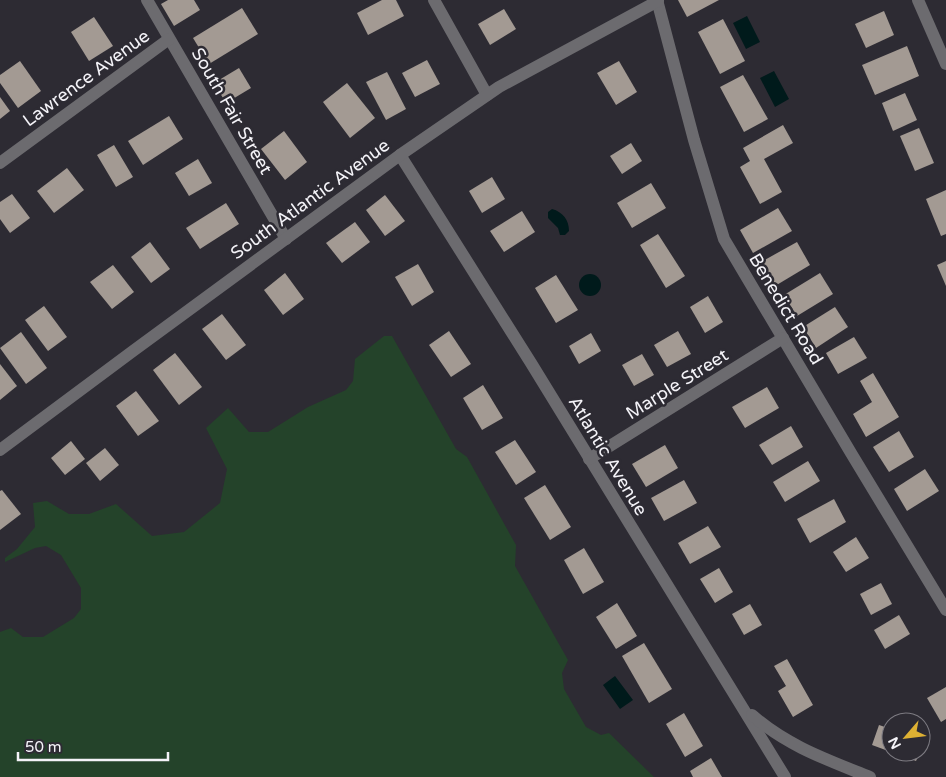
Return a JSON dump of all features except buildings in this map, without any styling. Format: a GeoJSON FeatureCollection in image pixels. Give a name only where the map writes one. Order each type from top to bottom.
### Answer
{"type":"FeatureCollection","features":[{"type":"Feature","properties":{"kind":"street","name":"South Fair Street"},"geometry":{"type":"LineString","coordinates":[[147,0],[286,239]]}},
{"type":"Feature","properties":{"kind":"street"},"geometry":{"type":"LineString","coordinates":[[434,0],[488,95]]}},
{"type":"Feature","properties":{"kind":"street","name":"South Atlantic Avenue"},"geometry":{"type":"LineString","coordinates":[[2,443],[133,351],[400,155],[488,95],[657,0]]}},
{"type":"Feature","properties":{"kind":"street","name":"Benedict Road"},"geometry":{"type":"LineString","coordinates":[[657,0],[694,140],[724,238],[946,610]]}},
{"type":"Feature","properties":{"kind":"street"},"geometry":{"type":"LineString","coordinates":[[918,0],[946,64]]}},
{"type":"Feature","properties":{"kind":"street","name":"Lawrence Avenue"},"geometry":{"type":"LineString","coordinates":[[0,163],[169,39]]}},
{"type":"Feature","properties":{"kind":"street","name":"Atlantic Avenue"},"geometry":{"type":"LineString","coordinates":[[400,155],[531,363],[785,777]]}},
{"type":"Feature","properties":{"kind":"street","name":"Marple Street"},"geometry":{"type":"LineString","coordinates":[[589,459],[784,338]]}},
{"type":"Feature","properties":{"kind":"street"},"geometry":{"type":"LineString","coordinates":[[741,705],[762,724],[785,740],[816,756],[870,777]]}},
{"type":"Feature","properties":{"kind":"green space"},"geometry":{"type":"Polygon","coordinates":[[[384,336],[392,336],[456,449],[467,457],[516,545],[515,566],[568,660],[562,673],[564,689],[586,727],[601,735],[609,733],[654,777],[0,777],[0,632],[11,628],[23,637],[43,637],[74,618],[81,609],[81,588],[61,555],[46,546],[35,548],[5,562],[5,558],[17,549],[35,527],[33,503],[47,501],[69,514],[89,514],[116,504],[152,536],[184,532],[220,503],[227,469],[206,428],[228,408],[249,432],[268,432],[308,407],[346,390],[353,381],[355,359],[384,336]]]}},
{"type":"Feature","properties":{"kind":"shaded area"},"geometry":{"type":"Polygon","coordinates":[[[747,16],[760,42],[746,49],[733,23],[747,16]]]}},
{"type":"Feature","properties":{"kind":"shaded area"},"geometry":{"type":"Polygon","coordinates":[[[774,71],[789,99],[775,107],[760,78],[774,71]]]}},
{"type":"Feature","properties":{"kind":"shaded area"},"geometry":{"type":"Polygon","coordinates":[[[552,209],[562,214],[567,220],[569,231],[565,235],[560,235],[558,228],[548,218],[548,212],[552,209]]]}},
{"type":"Feature","properties":{"kind":"shaded area"},"geometry":{"type":"Polygon","coordinates":[[[590,274],[598,277],[601,285],[598,293],[590,296],[582,293],[579,285],[582,277],[590,274]]]}},
{"type":"Feature","properties":{"kind":"shaded area"},"geometry":{"type":"Polygon","coordinates":[[[615,676],[633,700],[620,709],[603,685],[615,676]]]}}]}
